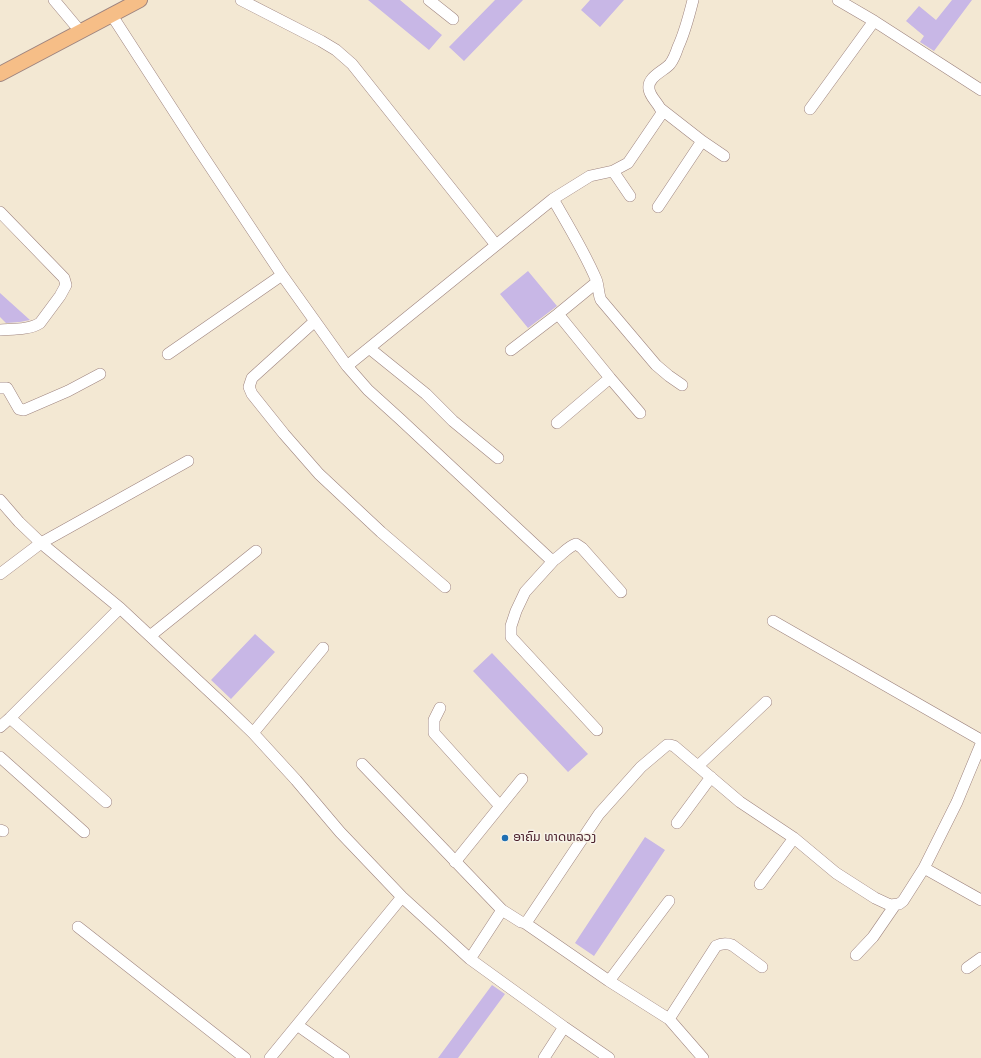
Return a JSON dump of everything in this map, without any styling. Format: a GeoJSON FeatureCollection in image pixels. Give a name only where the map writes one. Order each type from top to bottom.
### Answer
{"type":"FeatureCollection","features":[{"type":"Feature","properties":{"kind":"main road"},"geometry":{"type":"LineString","coordinates":[[1,71],[140,0]]}},
{"type":"Feature","properties":{"kind":"street"},"geometry":{"type":"LineString","coordinates":[[54,0],[80,31]]}},
{"type":"Feature","properties":{"kind":"street"},"geometry":{"type":"LineString","coordinates":[[241,0],[321,41],[336,50],[352,64],[496,245]]}},
{"type":"Feature","properties":{"kind":"street"},"geometry":{"type":"LineString","coordinates":[[429,0],[453,19]]}},
{"type":"Feature","properties":{"kind":"street"},"geometry":{"type":"LineString","coordinates":[[693,0],[686,27],[674,56],[667,67],[652,79],[649,84],[649,89],[650,94],[661,109],[724,156]]}},
{"type":"Feature","properties":{"kind":"street"},"geometry":{"type":"LineString","coordinates":[[838,0],[874,21],[981,90]]}},
{"type":"Feature","properties":{"kind":"street"},"geometry":{"type":"LineString","coordinates":[[111,14],[203,157],[282,275],[347,366],[368,390],[549,558],[554,560]]}},
{"type":"Feature","properties":{"kind":"street"},"geometry":{"type":"LineString","coordinates":[[810,109],[874,21]]}},
{"type":"Feature","properties":{"kind":"street"},"geometry":{"type":"LineString","coordinates":[[347,366],[553,199],[590,176],[613,171],[628,163],[662,113],[661,109]]}},
{"type":"Feature","properties":{"kind":"street"},"geometry":{"type":"LineString","coordinates":[[658,207],[702,141]]}},
{"type":"Feature","properties":{"kind":"street"},"geometry":{"type":"LineString","coordinates":[[613,171],[630,196]]}},
{"type":"Feature","properties":{"kind":"street"},"geometry":{"type":"LineString","coordinates":[[553,199],[585,254],[597,282],[598,295],[601,300],[656,365],[682,385]]}},
{"type":"Feature","properties":{"kind":"street"},"geometry":{"type":"LineString","coordinates":[[0,212],[64,278],[66,285],[60,296],[36,326],[0,330]]}},
{"type":"Feature","properties":{"kind":"street"},"geometry":{"type":"LineString","coordinates":[[168,354],[282,275]]}},
{"type":"Feature","properties":{"kind":"street"},"geometry":{"type":"LineString","coordinates":[[511,350],[597,282]]}},
{"type":"Feature","properties":{"kind":"street"},"geometry":{"type":"LineString","coordinates":[[558,314],[640,413]]}},
{"type":"Feature","properties":{"kind":"street"},"geometry":{"type":"LineString","coordinates":[[315,321],[252,378],[249,387],[252,394],[319,474],[381,532],[446,588]]}},
{"type":"Feature","properties":{"kind":"street"},"geometry":{"type":"LineString","coordinates":[[369,348],[426,394],[453,421],[498,458]]}},
{"type":"Feature","properties":{"kind":"street"},"geometry":{"type":"LineString","coordinates":[[0,388],[7,388],[19,409],[24,410],[68,391],[100,374]]}},
{"type":"Feature","properties":{"kind":"street"},"geometry":{"type":"LineString","coordinates":[[557,423],[610,378]]}},
{"type":"Feature","properties":{"kind":"street"},"geometry":{"type":"LineString","coordinates":[[0,574],[42,543],[188,461]]}},
{"type":"Feature","properties":{"kind":"street"},"geometry":{"type":"LineString","coordinates":[[0,500],[42,543],[120,608],[253,733],[296,780],[340,832],[402,897],[470,959],[609,1058]]}},
{"type":"Feature","properties":{"kind":"street"},"geometry":{"type":"LineString","coordinates":[[597,730],[512,637],[511,626],[525,592],[554,560],[571,546],[576,544],[582,548],[621,592]]}},
{"type":"Feature","properties":{"kind":"street"},"geometry":{"type":"LineString","coordinates":[[150,636],[256,552]]}},
{"type":"Feature","properties":{"kind":"street"},"geometry":{"type":"LineString","coordinates":[[0,727],[120,608]]}},
{"type":"Feature","properties":{"kind":"street"},"geometry":{"type":"LineString","coordinates":[[773,621],[981,740]]}},
{"type":"Feature","properties":{"kind":"street"},"geometry":{"type":"LineString","coordinates":[[253,733],[323,648]]}},
{"type":"Feature","properties":{"kind":"street"},"geometry":{"type":"LineString","coordinates":[[698,766],[766,702]]}},
{"type":"Feature","properties":{"kind":"street"},"geometry":{"type":"LineString","coordinates":[[440,708],[434,720],[434,733],[500,806]]}},
{"type":"Feature","properties":{"kind":"street"},"geometry":{"type":"LineString","coordinates":[[10,718],[106,802]]}},
{"type":"Feature","properties":{"kind":"street"},"geometry":{"type":"LineString","coordinates":[[525,923],[599,814],[641,767],[670,744],[740,802],[794,838],[836,873],[875,898],[890,905],[899,904],[924,868],[957,802],[981,744]]}},
{"type":"Feature","properties":{"kind":"street"},"geometry":{"type":"LineString","coordinates":[[0,757],[84,832]]}},
{"type":"Feature","properties":{"kind":"street"},"geometry":{"type":"LineString","coordinates":[[362,764],[502,910],[525,923],[669,1019],[703,1058]]}},
{"type":"Feature","properties":{"kind":"street"},"geometry":{"type":"LineString","coordinates":[[677,823],[711,777]]}},
{"type":"Feature","properties":{"kind":"street"},"geometry":{"type":"LineString","coordinates":[[455,862],[522,779]]}},
{"type":"Feature","properties":{"kind":"street"},"geometry":{"type":"LineString","coordinates":[[760,884],[794,838]]}},
{"type":"Feature","properties":{"kind":"street"},"geometry":{"type":"LineString","coordinates":[[924,868],[981,900]]}},
{"type":"Feature","properties":{"kind":"street"},"geometry":{"type":"LineString","coordinates":[[270,1058],[402,897]]}},
{"type":"Feature","properties":{"kind":"street"},"geometry":{"type":"LineString","coordinates":[[609,980],[669,901]]}},
{"type":"Feature","properties":{"kind":"street"},"geometry":{"type":"LineString","coordinates":[[856,955],[873,937],[895,905]]}},
{"type":"Feature","properties":{"kind":"street"},"geometry":{"type":"LineString","coordinates":[[470,959],[502,910]]}},
{"type":"Feature","properties":{"kind":"street"},"geometry":{"type":"LineString","coordinates":[[78,927],[245,1058]]}},
{"type":"Feature","properties":{"kind":"street"},"geometry":{"type":"LineString","coordinates":[[669,1019],[716,946],[727,943],[732,945],[762,967]]}},
{"type":"Feature","properties":{"kind":"street"},"geometry":{"type":"LineString","coordinates":[[967,968],[981,958]]}},
{"type":"Feature","properties":{"kind":"street"},"geometry":{"type":"LineString","coordinates":[[297,1025],[344,1058]]}},
{"type":"Feature","properties":{"kind":"street"},"geometry":{"type":"LineString","coordinates":[[544,1058],[564,1027]]}},
{"type":"Feature","properties":{"kind":"building"},"geometry":{"type":"Polygon","coordinates":[[[368,0],[400,0],[442,35],[429,50],[368,0]]]}},
{"type":"Feature","properties":{"kind":"building"},"geometry":{"type":"Polygon","coordinates":[[[495,0],[523,0],[464,61],[449,47],[495,0]]]}},
{"type":"Feature","properties":{"kind":"building"},"geometry":{"type":"Polygon","coordinates":[[[590,0],[624,0],[600,27],[581,10],[590,0]]]}},
{"type":"Feature","properties":{"kind":"building"},"geometry":{"type":"Polygon","coordinates":[[[952,0],[972,0],[934,51],[920,42],[924,36],[906,21],[919,6],[936,20],[952,0]]]}},
{"type":"Feature","properties":{"kind":"building"},"geometry":{"type":"Polygon","coordinates":[[[528,271],[557,306],[528,328],[500,294],[528,271]]]}},
{"type":"Feature","properties":{"kind":"building"},"geometry":{"type":"Polygon","coordinates":[[[0,293],[30,320],[6,323],[0,317],[0,293]]]}},
{"type":"Feature","properties":{"kind":"building"},"geometry":{"type":"Polygon","coordinates":[[[255,634],[275,652],[231,699],[211,680],[255,634]]]}},
{"type":"Feature","properties":{"kind":"building"},"geometry":{"type":"Polygon","coordinates":[[[492,653],[588,754],[568,772],[473,671],[492,653]]]}},
{"type":"Feature","properties":{"kind":"building"},"geometry":{"type":"Polygon","coordinates":[[[645,837],[665,850],[594,956],[575,943],[645,837]]]}},
{"type":"Feature","properties":{"kind":"building"},"geometry":{"type":"Polygon","coordinates":[[[492,985],[505,994],[458,1058],[438,1058],[492,985]]]}},
{"type":"Feature","properties":{"kind":"place","name":"ອາຄົມ ທາດຫລວງ"},"geometry":{"type":"Point","coordinates":[505,838]}}]}
